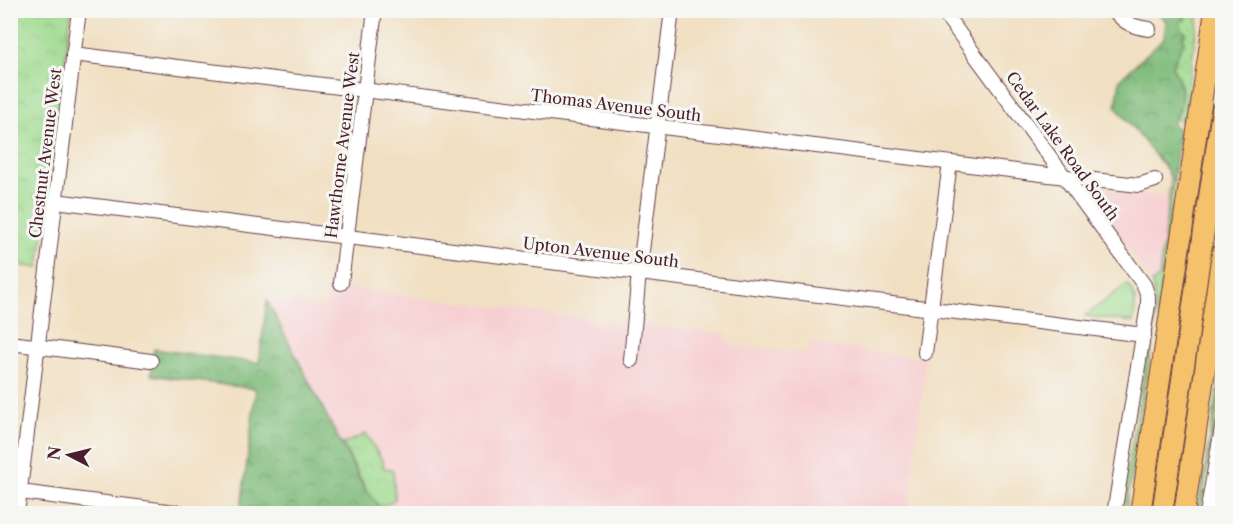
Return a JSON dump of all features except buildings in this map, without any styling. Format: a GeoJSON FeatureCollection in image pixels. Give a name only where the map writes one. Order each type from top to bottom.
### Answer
{"type":"FeatureCollection","features":[{"type":"Feature","properties":{"kind":"highway"},"geometry":{"type":"LineString","coordinates":[[1187,195],[1204,10]]}},
{"type":"Feature","properties":{"kind":"highway"},"geometry":{"type":"LineString","coordinates":[[1140,513],[1215,10]]}},
{"type":"Feature","properties":{"kind":"highway"},"geometry":{"type":"LineString","coordinates":[[1162,513],[1222,110]]}},
{"type":"Feature","properties":{"kind":"highway"},"geometry":{"type":"LineString","coordinates":[[1184,513],[1222,253]]}},
{"type":"Feature","properties":{"kind":"street","name":"Chestnut Avenue West"},"geometry":{"type":"LineString","coordinates":[[17,513],[15,491],[37,346],[78,10]]}},
{"type":"Feature","properties":{"kind":"street","name":"Hawthorne Avenue West"},"geometry":{"type":"LineString","coordinates":[[342,283],[375,10]]}},
{"type":"Feature","properties":{"kind":"street"},"geometry":{"type":"LineString","coordinates":[[631,360],[672,10]]}},
{"type":"Feature","properties":{"kind":"street"},"geometry":{"type":"LineString","coordinates":[[923,10],[931,10]]}},
{"type":"Feature","properties":{"kind":"street","name":"Cedar Lake Road South"},"geometry":{"type":"LineString","coordinates":[[942,10],[1144,285],[1148,296],[1144,335]]}},
{"type":"Feature","properties":{"kind":"street"},"geometry":{"type":"LineString","coordinates":[[1114,10],[1121,19],[1134,27],[1149,29]]}},
{"type":"Feature","properties":{"kind":"street","name":"Thomas Avenue South"},"geometry":{"type":"LineString","coordinates":[[73,54],[950,163],[1139,185],[1155,180]]}},
{"type":"Feature","properties":{"kind":"street"},"geometry":{"type":"LineString","coordinates":[[925,353],[950,163]]}},
{"type":"Feature","properties":{"kind":"street","name":"Upton Avenue South"},"geometry":{"type":"LineString","coordinates":[[55,201],[1144,335]]}},
{"type":"Feature","properties":{"kind":"street"},"geometry":{"type":"LineString","coordinates":[[1114,513],[1144,335]]}},
{"type":"Feature","properties":{"kind":"street"},"geometry":{"type":"LineString","coordinates":[[10,343],[151,361]]}},
{"type":"Feature","properties":{"kind":"street"},"geometry":{"type":"LineString","coordinates":[[1207,513],[1222,428]]}},
{"type":"Feature","properties":{"kind":"street"},"geometry":{"type":"LineString","coordinates":[[15,491],[190,513]]}},
{"type":"Feature","properties":{"kind":"shaded area"},"geometry":{"type":"Polygon","coordinates":[[[1092,188],[1158,196],[1163,195],[1169,188],[1159,278],[1152,283],[1088,194],[1092,188]]]}},
{"type":"Feature","properties":{"kind":"shaded area"},"geometry":{"type":"Polygon","coordinates":[[[328,286],[594,319],[594,322],[618,325],[619,321],[727,334],[726,344],[807,354],[809,343],[926,359],[908,513],[241,514],[267,300],[325,308],[328,286]]]}},
{"type":"Feature","properties":{"kind":"green space"},"geometry":{"type":"Polygon","coordinates":[[[11,10],[71,11],[39,268],[11,264],[11,10]]]}},
{"type":"Feature","properties":{"kind":"green space"},"geometry":{"type":"Polygon","coordinates":[[[1155,11],[1186,11],[1185,19],[1180,22],[1181,28],[1186,33],[1183,37],[1184,41],[1172,66],[1181,94],[1179,109],[1172,123],[1179,131],[1174,180],[1171,180],[1167,170],[1116,107],[1120,79],[1164,38],[1166,21],[1155,11]]]}},
{"type":"Feature","properties":{"kind":"green space"},"geometry":{"type":"Polygon","coordinates":[[[1186,11],[1199,11],[1183,125],[1176,117],[1180,109],[1182,87],[1172,66],[1184,41],[1180,21],[1185,19],[1186,11]]]}},
{"type":"Feature","properties":{"kind":"green space"},"geometry":{"type":"Polygon","coordinates":[[[1171,180],[1174,180],[1163,274],[1126,508],[1121,508],[1155,306],[1152,283],[1159,278],[1171,180]]]}},
{"type":"Feature","properties":{"kind":"green space"},"geometry":{"type":"Polygon","coordinates":[[[1127,284],[1133,293],[1135,302],[1133,322],[1085,316],[1127,284]]]}},
{"type":"Feature","properties":{"kind":"green space"},"geometry":{"type":"Polygon","coordinates":[[[267,300],[363,486],[385,513],[273,514],[251,507],[243,513],[206,513],[207,505],[241,509],[256,389],[151,375],[154,349],[259,363],[267,300]]]}},
{"type":"Feature","properties":{"kind":"green space"},"geometry":{"type":"Polygon","coordinates":[[[1222,368],[1222,385],[1200,513],[1197,513],[1222,368]]]}},
{"type":"Feature","properties":{"kind":"green space"},"geometry":{"type":"Polygon","coordinates":[[[366,434],[383,462],[383,467],[393,471],[395,499],[381,509],[367,491],[343,444],[366,434]]]}}]}
